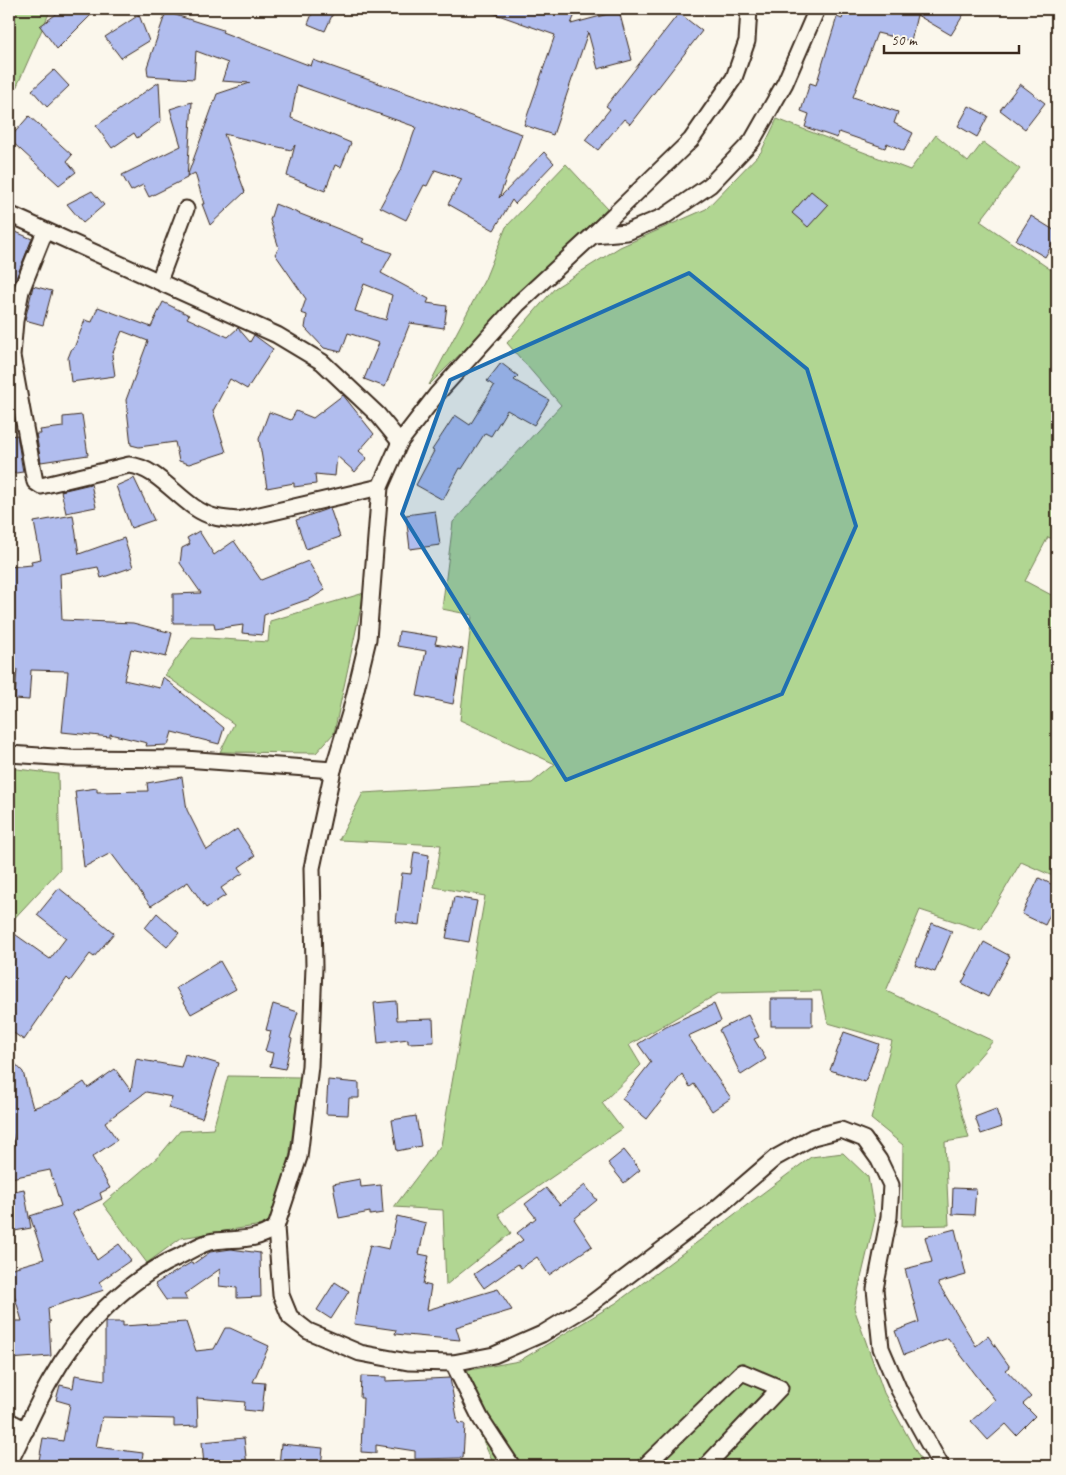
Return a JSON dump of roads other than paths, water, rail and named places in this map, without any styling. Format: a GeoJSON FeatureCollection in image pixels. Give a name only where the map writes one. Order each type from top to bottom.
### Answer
{"type":"FeatureCollection","features":[{"type":"Feature","properties":{"kind":"street"},"geometry":{"type":"LineString","coordinates":[[750,9],[747,41],[734,78],[696,132],[593,235],[518,304],[437,394],[400,442],[380,487],[368,639],[351,710],[333,770],[312,868],[314,966],[310,1066],[299,1157],[276,1227],[281,1295],[290,1317],[308,1331],[360,1353],[408,1362],[453,1363],[494,1355],[542,1334],[588,1306],[717,1208],[774,1158],[813,1137],[841,1130],[864,1139],[879,1160],[891,1185],[889,1217],[875,1289],[881,1348],[899,1390],[941,1466]]}},
{"type":"Feature","properties":{"kind":"street"},"geometry":{"type":"LineString","coordinates":[[593,235],[627,232],[666,216],[710,185],[752,141],[785,83],[817,9]]}},
{"type":"Feature","properties":{"kind":"street"},"geometry":{"type":"LineString","coordinates":[[159,281],[186,209]]}},
{"type":"Feature","properties":{"kind":"street"},"geometry":{"type":"LineString","coordinates":[[9,214],[276,335],[322,362],[378,415],[400,442]]}},
{"type":"Feature","properties":{"kind":"street"},"geometry":{"type":"LineString","coordinates":[[45,231],[21,291],[14,321],[12,356],[35,482],[41,486],[129,465],[141,466],[197,509],[214,517],[238,520],[380,487]]}},
{"type":"Feature","properties":{"kind":"street"},"geometry":{"type":"LineString","coordinates":[[9,754],[70,758],[185,759],[333,770]]}},
{"type":"Feature","properties":{"kind":"street"},"geometry":{"type":"LineString","coordinates":[[9,1463],[50,1380],[92,1320],[136,1282],[174,1258],[212,1241],[253,1238],[265,1235],[276,1227]]}},
{"type":"Feature","properties":{"kind":"street"},"geometry":{"type":"LineString","coordinates":[[453,1363],[481,1419],[512,1466]]}},
{"type":"Feature","properties":{"kind":"street"},"geometry":{"type":"LineString","coordinates":[[646,1466],[742,1372],[780,1388],[706,1466]]}},
{"type":"Feature","properties":{"kind":"street"},"geometry":{"type":"LineString","coordinates":[[9,1421],[26,1430]]}}]}
